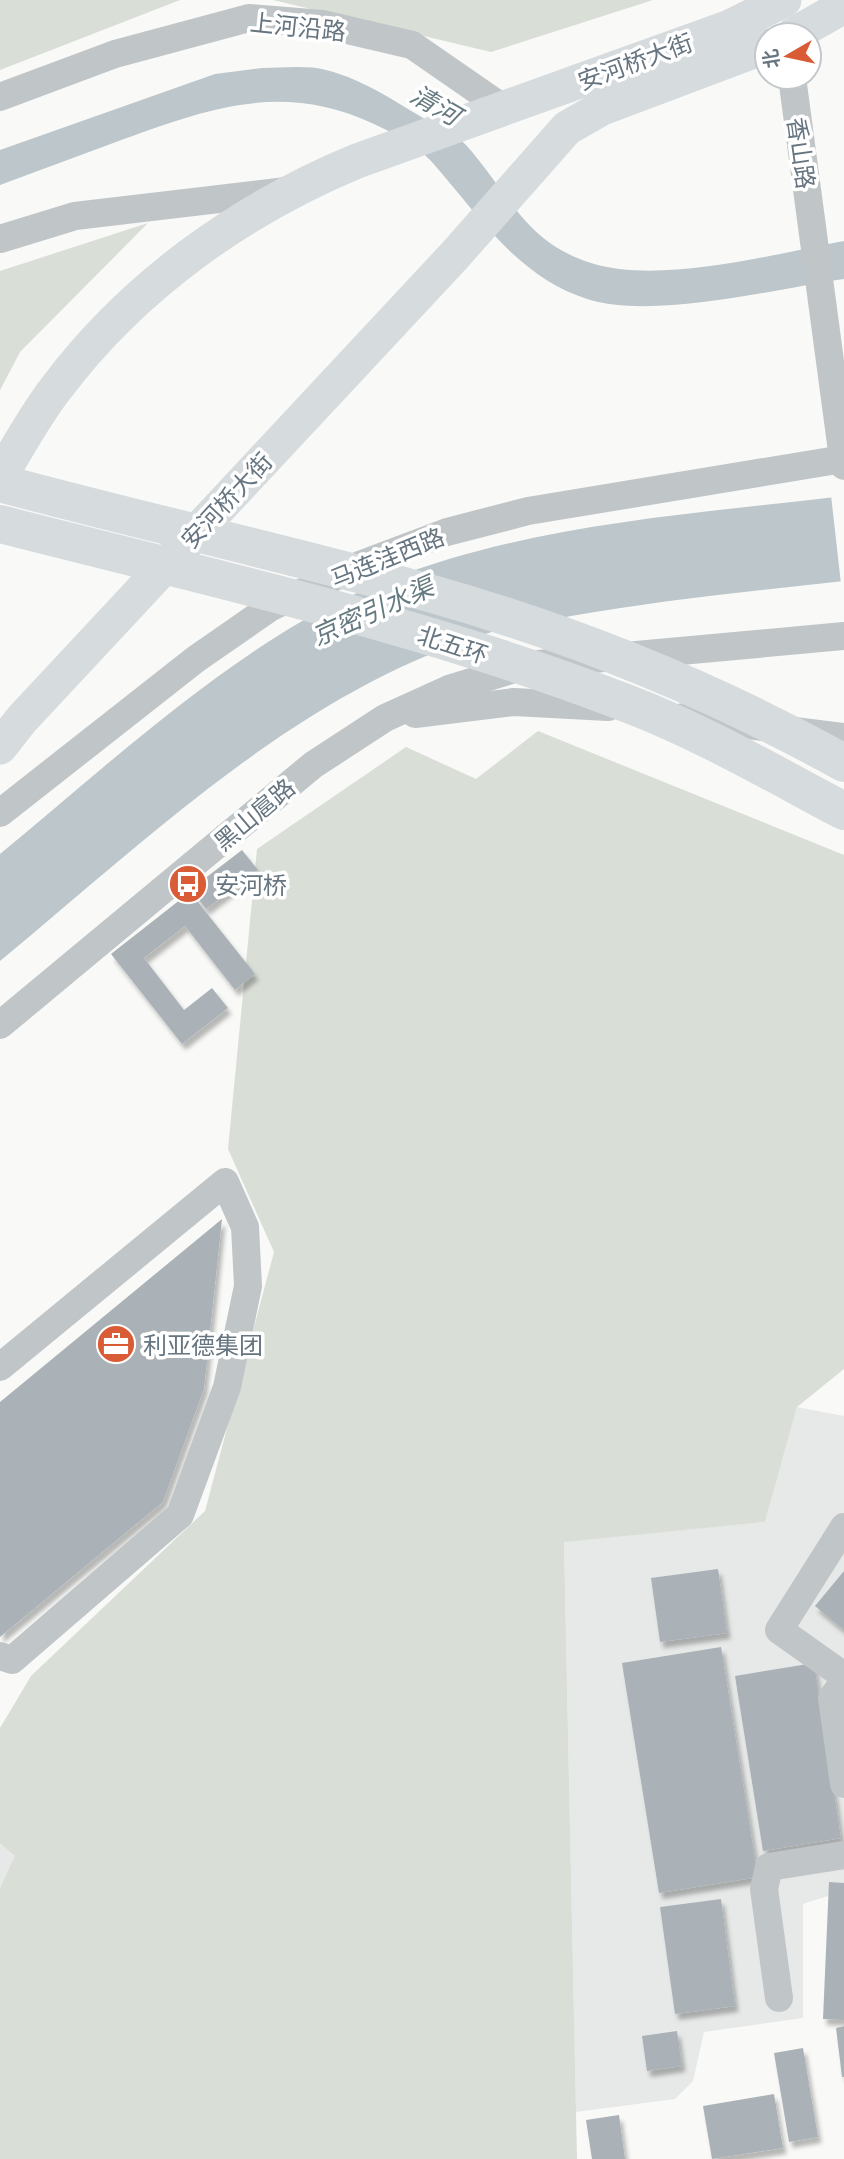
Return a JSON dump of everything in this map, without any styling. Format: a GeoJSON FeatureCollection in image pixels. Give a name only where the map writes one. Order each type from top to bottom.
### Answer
{"type":"FeatureCollection","features":[{"type":"Feature","properties":{"kind":"highway","name":"北五环"},"geometry":{"type":"LineString","coordinates":[[0,483],[424,592],[556,634],[717,698],[844,763]]}},
{"type":"Feature","properties":{"kind":"highway","name":"北五环"},"geometry":{"type":"LineString","coordinates":[[0,524],[356,615],[545,673],[628,703],[699,735],[844,811]]}},
{"type":"Feature","properties":{"kind":"main road"},"geometry":{"type":"LineString","coordinates":[[818,21],[844,6]]}},
{"type":"Feature","properties":{"kind":"main road","name":"安河桥大街"},"geometry":{"type":"LineString","coordinates":[[293,191],[357,161],[495,110],[730,27],[784,12]]}},
{"type":"Feature","properties":{"kind":"main road","name":"安河桥大街"},"geometry":{"type":"LineString","coordinates":[[0,747],[22,719],[455,255],[535,162],[584,116],[753,51]]}},
{"type":"Feature","properties":{"kind":"main road"},"geometry":{"type":"LineString","coordinates":[[0,477],[57,386],[134,302],[203,245],[293,191]]}},
{"type":"Feature","properties":{"kind":"street","name":"上河沿路"},"geometry":{"type":"LineString","coordinates":[[0,97],[114,54],[249,18],[322,24],[412,46],[495,110]]}},
{"type":"Feature","properties":{"kind":"street","name":"香山路"},"geometry":{"type":"LineString","coordinates":[[794,91],[844,462]]}},
{"type":"Feature","properties":{"kind":"street"},"geometry":{"type":"LineString","coordinates":[[0,239],[75,216],[293,191]]}},
{"type":"Feature","properties":{"kind":"street","name":"马连洼西路"},"geometry":{"type":"LineString","coordinates":[[0,813],[195,659],[271,607],[362,564],[447,532],[528,511],[844,462]]}},
{"type":"Feature","properties":{"kind":"street"},"geometry":{"type":"LineString","coordinates":[[101,520],[162,570]]}},
{"type":"Feature","properties":{"kind":"street","name":"黑山扈路"},"geometry":{"type":"LineString","coordinates":[[0,1025],[313,765],[384,718],[449,689],[527,665],[844,636]]}},
{"type":"Feature","properties":{"kind":"street"},"geometry":{"type":"LineString","coordinates":[[384,718],[514,702],[571,703],[844,737]]}},
{"type":"Feature","properties":{"kind":"street"},"geometry":{"type":"LineString","coordinates":[[0,1367],[225,1182],[246,1227],[248,1286],[227,1387],[180,1515],[12,1660],[0,1656]]}},
{"type":"Feature","properties":{"kind":"street"},"geometry":{"type":"LineString","coordinates":[[844,1527],[779,1630],[844,1676]]}},
{"type":"Feature","properties":{"kind":"street"},"geometry":{"type":"LineString","coordinates":[[844,1682],[832,1698],[844,1784]]}},
{"type":"Feature","properties":{"kind":"street"},"geometry":{"type":"LineString","coordinates":[[779,1998],[764,1889],[769,1867],[844,1855]]}},
{"type":"Feature","properties":{"kind":"shaded area"},"geometry":{"type":"Polygon","coordinates":[[[0,0],[180,0],[0,70],[0,0]]]}},
{"type":"Feature","properties":{"kind":"shaded area"},"geometry":{"type":"Polygon","coordinates":[[[273,0],[653,0],[491,52],[273,0]]]}},
{"type":"Feature","properties":{"kind":"shaded area"},"geometry":{"type":"Polygon","coordinates":[[[148,223],[20,352],[0,390],[0,271],[148,223]]]}},
{"type":"Feature","properties":{"kind":"shaded area"},"geometry":{"type":"Polygon","coordinates":[[[538,731],[844,855],[844,1369],[797,1407],[765,1522],[564,1542],[577,2159],[0,2159],[0,1888],[15,1856],[0,1843],[0,1728],[31,1676],[205,1511],[274,1252],[228,1149],[257,849],[406,747],[476,779],[538,731]]]}},
{"type":"Feature","properties":{"kind":"shaded area"},"geometry":{"type":"Polygon","coordinates":[[[797,1407],[844,1416],[844,1891],[803,1904],[803,2018],[704,2032],[693,2081],[675,2099],[576,2112],[564,1541],[765,1522],[797,1407]]]}},
{"type":"Feature","properties":{"kind":"shaded area"},"geometry":{"type":"Polygon","coordinates":[[[0,1843],[16,1856],[0,1888],[0,1843]]]}},
{"type":"Feature","properties":{"kind":"water"},"geometry":{"type":"Polygon","coordinates":[[[262,68],[311,68],[341,74],[451,134],[466,145],[533,229],[568,254],[591,263],[619,269],[683,269],[844,241],[844,279],[679,305],[614,305],[587,299],[562,289],[519,259],[500,242],[431,161],[411,144],[374,124],[341,111],[309,104],[279,102],[218,109],[156,127],[0,185],[0,150],[215,74],[262,68]]]}},
{"type":"Feature","properties":{"kind":"water","name":"京密引水渠"},"geometry":{"type":"Polygon","coordinates":[[[844,496],[844,581],[571,616],[498,630],[427,656],[359,688],[295,727],[233,770],[115,864],[0,961],[0,854],[206,685],[279,635],[344,599],[411,571],[481,550],[552,534],[698,512],[844,496]]]}},
{"type":"Feature","properties":{"kind":"pier"},"geometry":{"type":"Polygon","coordinates":[[[844,493],[844,584],[841,584],[831,495],[844,493]]]}},
{"type":"Feature","properties":{"kind":"building"},"geometry":{"type":"Polygon","coordinates":[[[242,850],[258,870],[206,909],[191,889],[242,850]]]}},
{"type":"Feature","properties":{"kind":"building"},"geometry":{"type":"Polygon","coordinates":[[[190,892],[255,974],[235,990],[185,926],[144,958],[184,1010],[212,988],[228,1008],[182,1044],[111,954],[190,892]]]}},
{"type":"Feature","properties":{"kind":"building"},"geometry":{"type":"Polygon","coordinates":[[[222,1219],[204,1389],[163,1502],[0,1637],[0,1402],[222,1219]]]}},
{"type":"Feature","properties":{"kind":"building"},"geometry":{"type":"Polygon","coordinates":[[[718,1569],[727,1633],[660,1642],[651,1578],[718,1569]]]}},
{"type":"Feature","properties":{"kind":"building"},"geometry":{"type":"Polygon","coordinates":[[[844,1571],[844,1630],[815,1606],[844,1571]]]}},
{"type":"Feature","properties":{"kind":"building"},"geometry":{"type":"Polygon","coordinates":[[[721,1647],[758,1877],[659,1893],[622,1663],[721,1647]]]}},
{"type":"Feature","properties":{"kind":"building"},"geometry":{"type":"Polygon","coordinates":[[[814,1663],[841,1838],[763,1851],[735,1676],[814,1663]]]}},
{"type":"Feature","properties":{"kind":"building"},"geometry":{"type":"Polygon","coordinates":[[[829,1882],[844,1883],[844,2020],[823,2019],[829,1882]]]}},
{"type":"Feature","properties":{"kind":"building"},"geometry":{"type":"Polygon","coordinates":[[[721,1899],[735,2006],[675,2014],[660,1907],[721,1899]]]}},
{"type":"Feature","properties":{"kind":"building"},"geometry":{"type":"Polygon","coordinates":[[[844,2026],[844,2077],[842,2077],[836,2028],[844,2026]]]}},
{"type":"Feature","properties":{"kind":"building"},"geometry":{"type":"Polygon","coordinates":[[[677,2031],[682,2066],[647,2071],[642,2036],[677,2031]]]}},
{"type":"Feature","properties":{"kind":"building"},"geometry":{"type":"Polygon","coordinates":[[[803,2048],[818,2137],[789,2142],[774,2053],[803,2048]]]}},
{"type":"Feature","properties":{"kind":"building"},"geometry":{"type":"Polygon","coordinates":[[[774,2094],[783,2148],[712,2159],[703,2106],[774,2094]]]}},
{"type":"Feature","properties":{"kind":"building"},"geometry":{"type":"Polygon","coordinates":[[[619,2115],[625,2159],[592,2159],[586,2120],[619,2115]]]}},
{"type":"Feature","properties":{"kind":"place","name":"安河桥"},"geometry":{"type":"Point","coordinates":[188,884]}},
{"type":"Feature","properties":{"kind":"place","name":"利亚德集团"},"geometry":{"type":"Point","coordinates":[116,1344]}},
{"type":"Feature","properties":{"kind":"water label","name":"清河"},"geometry":{"type":"Point","coordinates":[436,104]}}]}
